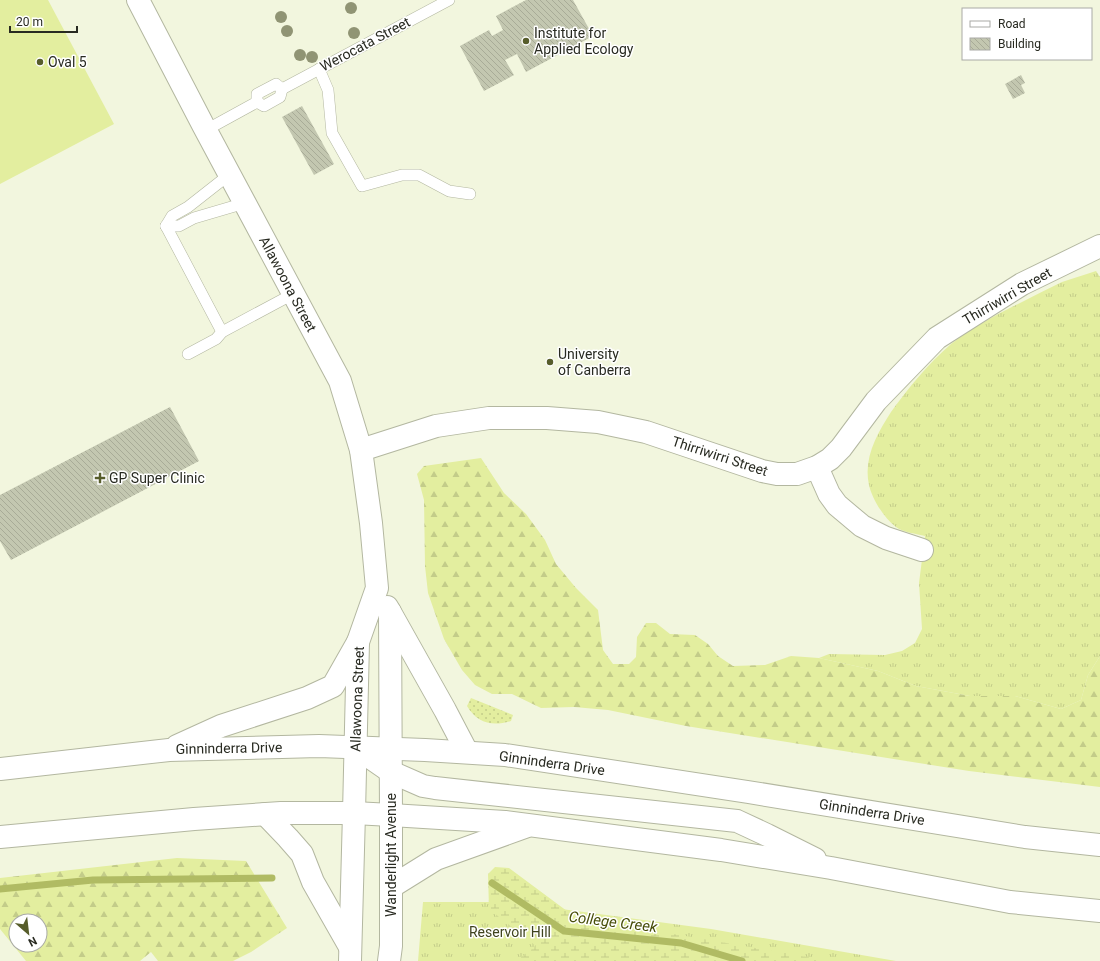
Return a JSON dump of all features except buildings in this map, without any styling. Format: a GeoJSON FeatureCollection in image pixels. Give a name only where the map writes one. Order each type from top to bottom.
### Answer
{"type":"FeatureCollection","features":[{"type":"Feature","properties":{"kind":"main road","name":"Allawoona Street"},"geometry":{"type":"LineString","coordinates":[[138,0],[340,381],[361,450],[371,523],[377,588],[390,612],[391,749]]}},
{"type":"Feature","properties":{"kind":"main road","name":"Thirriwirri Street"},"geometry":{"type":"LineString","coordinates":[[361,450],[436,426],[489,418],[547,418],[598,422],[646,432],[762,471],[777,474],[797,474],[817,467],[830,459],[841,448],[876,402],[937,338],[1022,284],[1100,246]]}},
{"type":"Feature","properties":{"kind":"main road"},"geometry":{"type":"LineString","coordinates":[[817,467],[829,494],[837,504],[862,526],[886,538],[922,550]]}},
{"type":"Feature","properties":{"kind":"main road","name":"Allawoona Street"},"geometry":{"type":"LineString","coordinates":[[354,813],[358,642],[377,588]]}},
{"type":"Feature","properties":{"kind":"main road"},"geometry":{"type":"LineString","coordinates":[[390,612],[467,752]]}},
{"type":"Feature","properties":{"kind":"main road"},"geometry":{"type":"LineString","coordinates":[[169,750],[221,726],[308,698],[333,686],[358,642]]}},
{"type":"Feature","properties":{"kind":"main road","name":"Ginninderra Drive"},"geometry":{"type":"LineString","coordinates":[[0,769],[169,750],[319,746],[467,752],[505,755],[724,788],[1025,837],[1100,845]]}},
{"type":"Feature","properties":{"kind":"main road"},"geometry":{"type":"LineString","coordinates":[[355,747],[391,772],[423,786],[737,822],[768,835],[831,868]]}},
{"type":"Feature","properties":{"kind":"main road","name":"Wanderlight Avenue"},"geometry":{"type":"LineString","coordinates":[[389,961],[391,946],[391,749]]}},
{"type":"Feature","properties":{"kind":"main road"},"geometry":{"type":"LineString","coordinates":[[350,954],[354,813]]}},
{"type":"Feature","properties":{"kind":"main road"},"geometry":{"type":"LineString","coordinates":[[0,837],[265,814],[354,813],[505,822],[721,850],[831,868],[1010,902],[1100,911]]}},
{"type":"Feature","properties":{"kind":"main road"},"geometry":{"type":"LineString","coordinates":[[265,814],[302,854],[313,882],[350,954]]}},
{"type":"Feature","properties":{"kind":"main road"},"geometry":{"type":"LineString","coordinates":[[391,887],[436,859],[530,825]]}},
{"type":"Feature","properties":{"kind":"lane","name":"Werocata Street"},"geometry":{"type":"LineString","coordinates":[[206,130],[257,102],[264,106],[280,97],[282,89],[449,0]]}},
{"type":"Feature","properties":{"kind":"lane"},"geometry":{"type":"LineString","coordinates":[[319,69],[328,90],[332,133],[362,186],[402,175],[419,175],[450,192],[470,194]]}},
{"type":"Feature","properties":{"kind":"lane"},"geometry":{"type":"LineString","coordinates":[[166,226],[172,216],[188,207],[230,174]]}},
{"type":"Feature","properties":{"kind":"lane"},"geometry":{"type":"LineString","coordinates":[[166,226],[179,226],[194,218],[245,203]]}},
{"type":"Feature","properties":{"kind":"lane"},"geometry":{"type":"LineString","coordinates":[[166,226],[222,332]]}},
{"type":"Feature","properties":{"kind":"lane"},"geometry":{"type":"LineString","coordinates":[[188,354],[216,339],[222,332],[293,294]]}},
{"type":"Feature","properties":{"kind":"green space","name":"Oval 5"},"geometry":{"type":"Polygon","coordinates":[[[0,0],[48,0],[114,124],[0,184],[0,0]]]}},
{"type":"Feature","properties":{"kind":"green space"},"geometry":{"type":"Polygon","coordinates":[[[1096,271],[1100,277],[1100,656],[1088,675],[1081,700],[1061,709],[1015,696],[970,696],[916,686],[878,671],[819,658],[829,654],[885,655],[902,651],[915,643],[922,629],[919,583],[925,536],[910,533],[896,527],[883,513],[876,502],[869,485],[868,465],[872,447],[891,412],[927,368],[959,338],[996,315],[1062,282],[1096,271]]]}},
{"type":"Feature","properties":{"kind":"green space"},"geometry":{"type":"Polygon","coordinates":[[[481,458],[504,493],[526,514],[545,540],[556,564],[576,588],[598,610],[603,650],[613,664],[629,664],[636,657],[637,637],[646,623],[656,623],[670,634],[695,635],[708,644],[718,656],[733,666],[765,665],[791,656],[819,658],[878,671],[916,686],[970,696],[1015,696],[1061,709],[1081,700],[1088,675],[1100,656],[1100,787],[969,771],[686,726],[608,710],[574,707],[541,708],[512,694],[492,694],[475,685],[462,670],[444,639],[428,593],[425,566],[424,500],[417,474],[424,466],[481,458]]]}},
{"type":"Feature","properties":{"kind":"green space"},"geometry":{"type":"Polygon","coordinates":[[[471,698],[513,715],[511,721],[498,724],[480,720],[467,706],[471,698]]]}},
{"type":"Feature","properties":{"kind":"green space"},"geometry":{"type":"Polygon","coordinates":[[[177,858],[246,861],[287,928],[251,952],[233,961],[158,961],[151,952],[140,961],[26,961],[20,953],[48,953],[48,913],[8,913],[8,939],[0,929],[0,878],[177,858]]]}},
{"type":"Feature","properties":{"kind":"green space"},"geometry":{"type":"Polygon","coordinates":[[[495,867],[509,868],[575,917],[830,961],[516,961],[536,946],[489,909],[488,874],[495,867]]]}},
{"type":"Feature","properties":{"kind":"green space","name":"Reservoir Hill"},"geometry":{"type":"Polygon","coordinates":[[[423,902],[509,902],[711,929],[896,961],[418,961],[423,902]]]}},
{"type":"Feature","properties":{"kind":"waterway"},"geometry":{"type":"LineString","coordinates":[[0,889],[93,880],[272,878]]}},
{"type":"Feature","properties":{"kind":"waterway","name":"College Creek"},"geometry":{"type":"LineString","coordinates":[[492,883],[564,931],[681,943],[742,961]]}},
{"type":"Feature","properties":{"kind":"place","name":"Institute for Applied Ecology"},"geometry":{"type":"Point","coordinates":[526,41]}},
{"type":"Feature","properties":{"kind":"place","name":"Oval 5"},"geometry":{"type":"Point","coordinates":[40,62]}},
{"type":"Feature","properties":{"kind":"place","name":"University of Canberra"},"geometry":{"type":"Point","coordinates":[550,362]}},
{"type":"Feature","properties":{"kind":"place","name":"GP Super Clinic"},"geometry":{"type":"Point","coordinates":[100,478]}}]}
